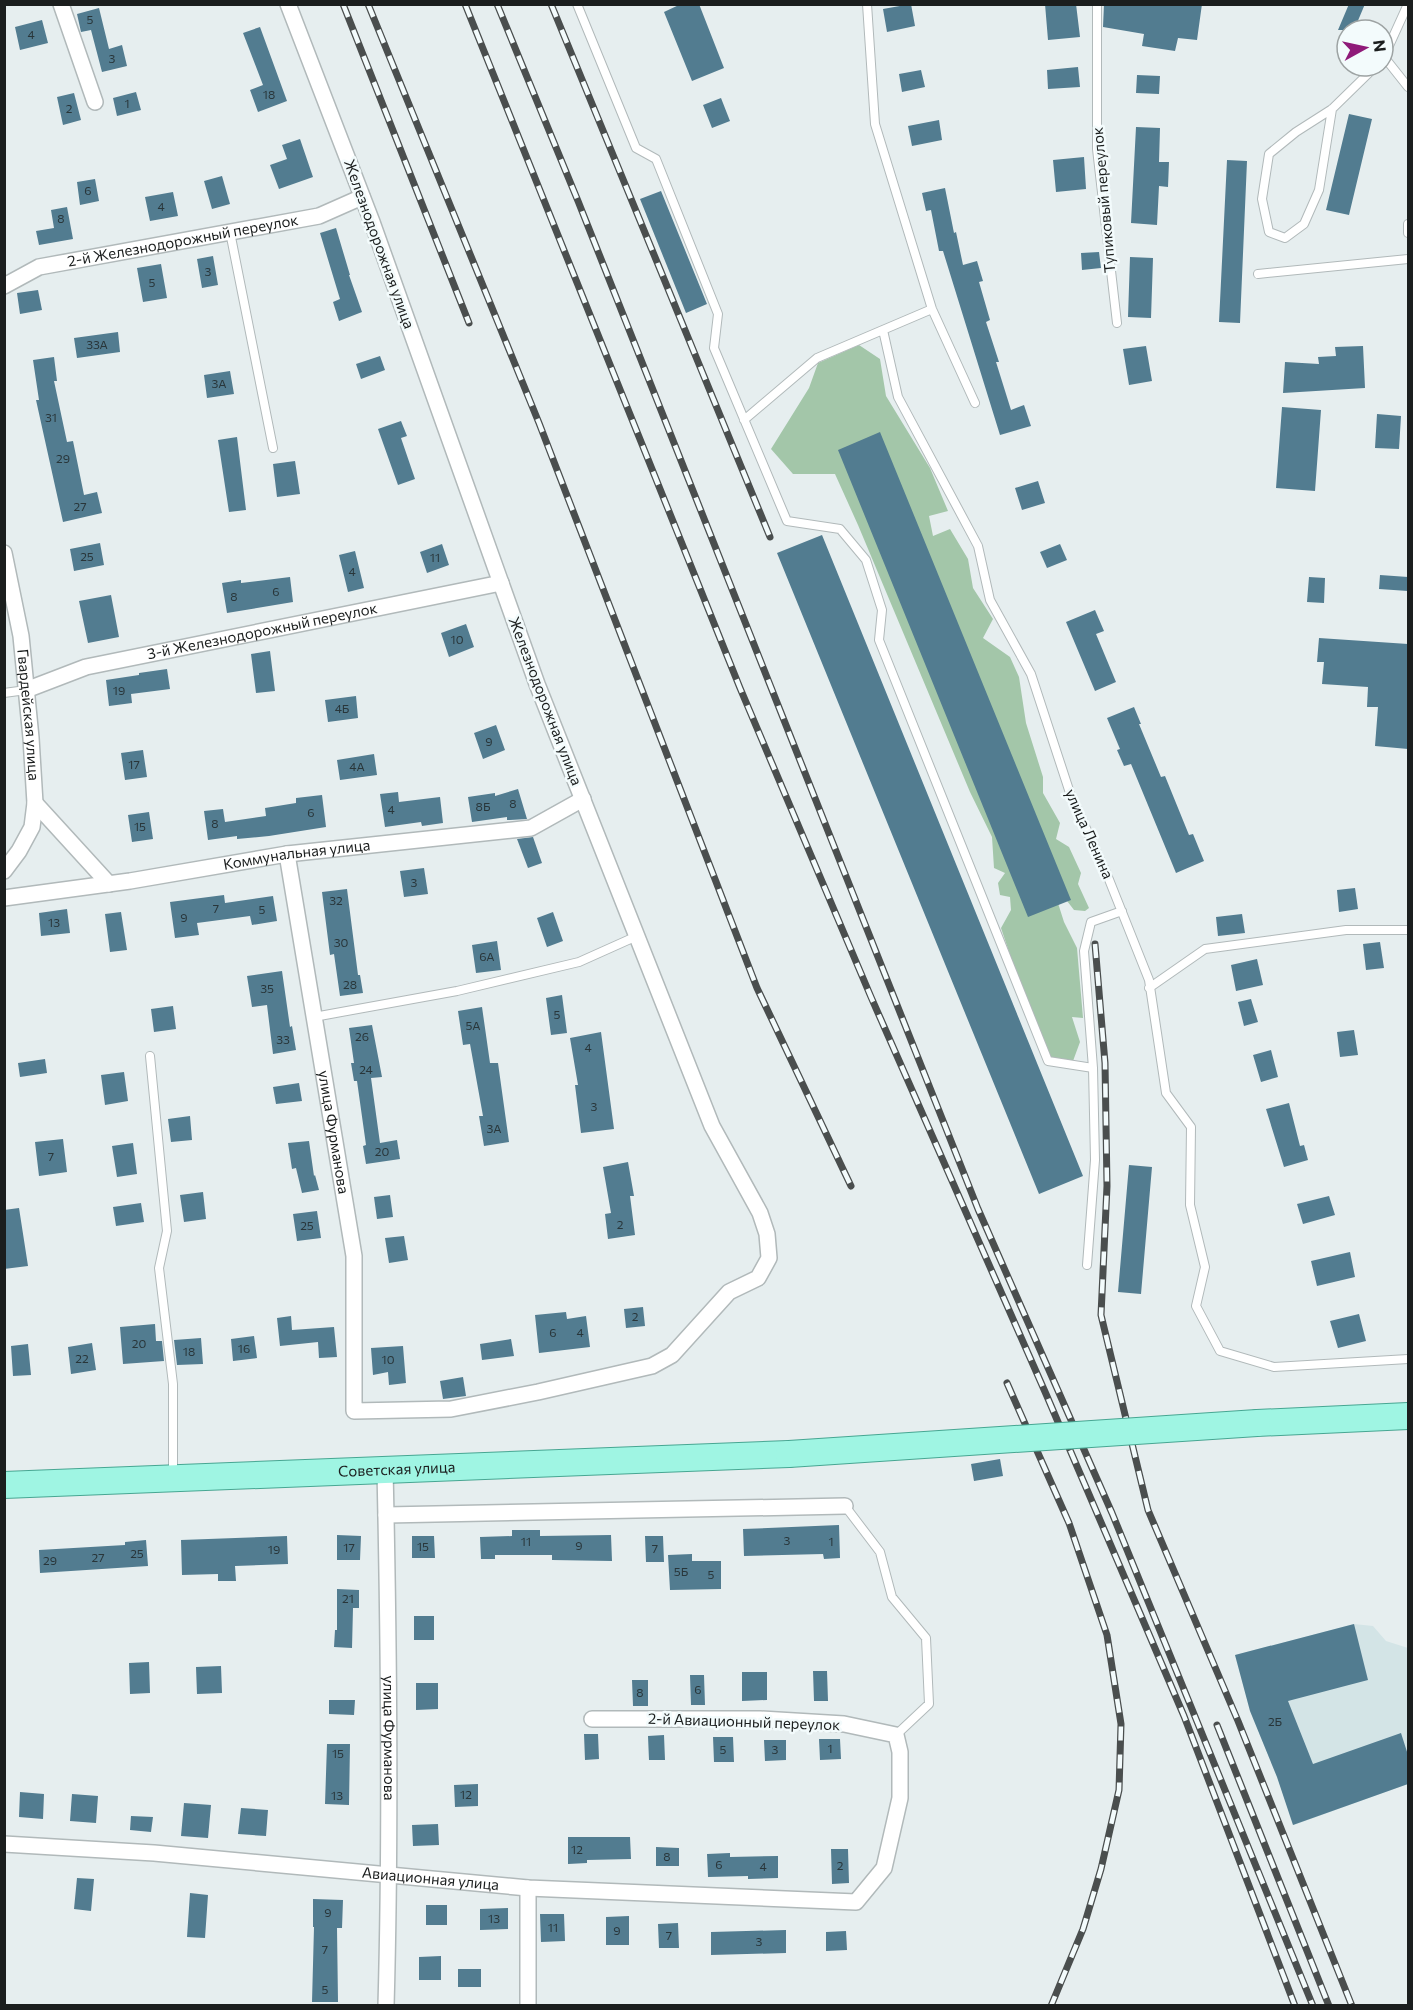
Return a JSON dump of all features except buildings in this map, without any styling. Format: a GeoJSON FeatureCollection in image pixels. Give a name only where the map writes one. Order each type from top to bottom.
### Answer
{"type":"FeatureCollection","features":[{"type":"Feature","properties":{"kind":"main road","name":"Советская улица"},"geometry":{"type":"LineString","coordinates":[[4,1485],[789,1454],[1257,1423],[1408,1416]]}},
{"type":"Feature","properties":{"kind":"street"},"geometry":{"type":"LineString","coordinates":[[61,4],[95,102]]}},
{"type":"Feature","properties":{"kind":"street","name":"Железнодорожная улица"},"geometry":{"type":"LineString","coordinates":[[288,4],[362,197],[537,684],[712,1126],[760,1213],[767,1234],[769,1258],[758,1278],[729,1293],[672,1355],[652,1366],[538,1392],[451,1408],[354,1411]]}},
{"type":"Feature","properties":{"kind":"street","name":"2-й Железнодорожный переулок"},"geometry":{"type":"LineString","coordinates":[[4,285],[39,267],[319,216],[362,197]]}},
{"type":"Feature","properties":{"kind":"street","name":"Гвардейская улица"},"geometry":{"type":"LineString","coordinates":[[4,553],[21,636],[34,803],[32,827],[19,851],[4,871]]}},
{"type":"Feature","properties":{"kind":"street","name":"3-й Железнодорожный переулок"},"geometry":{"type":"LineString","coordinates":[[26,690],[86,667],[501,583]]}},
{"type":"Feature","properties":{"kind":"street","name":"Коммунальная улица"},"geometry":{"type":"LineString","coordinates":[[4,898],[109,884],[287,854],[531,828],[583,799]]}},
{"type":"Feature","properties":{"kind":"street"},"geometry":{"type":"LineString","coordinates":[[34,803],[109,884]]}},
{"type":"Feature","properties":{"kind":"street","name":"улица Фурманова"},"geometry":{"type":"LineString","coordinates":[[287,854],[354,1256],[354,1411]]}},
{"type":"Feature","properties":{"kind":"street","name":"улица Фурманова"},"geometry":{"type":"LineString","coordinates":[[386,1470],[390,1722],[390,1875],[386,2006]]}},
{"type":"Feature","properties":{"kind":"street"},"geometry":{"type":"LineString","coordinates":[[386,1515],[845,1506]]}},
{"type":"Feature","properties":{"kind":"street","name":"2-й Авиационный переулок"},"geometry":{"type":"LineString","coordinates":[[592,1719],[760,1719],[844,1724],[896,1735]]}},
{"type":"Feature","properties":{"kind":"street","name":"Авиационная улица"},"geometry":{"type":"LineString","coordinates":[[4,1844],[154,1853],[528,1888],[856,1902],[884,1868],[900,1798],[900,1752],[896,1735]]}},
{"type":"Feature","properties":{"kind":"street"},"geometry":{"type":"LineString","coordinates":[[528,1888],[528,2006]]}},
{"type":"Feature","properties":{"kind":"lane"},"geometry":{"type":"LineString","coordinates":[[577,4],[636,148],[656,159],[718,314],[714,348],[787,521],[840,529],[866,560],[882,610],[879,640],[1048,1061],[1093,1068]]}},
{"type":"Feature","properties":{"kind":"lane"},"geometry":{"type":"LineString","coordinates":[[867,4],[875,124],[932,309],[975,403]]}},
{"type":"Feature","properties":{"kind":"lane","name":"Тупиковый переулок"},"geometry":{"type":"LineString","coordinates":[[1097,4],[1097,149],[1117,323]]}},
{"type":"Feature","properties":{"kind":"lane"},"geometry":{"type":"LineString","coordinates":[[1395,34],[1408,4]]}},
{"type":"Feature","properties":{"kind":"lane"},"geometry":{"type":"LineString","coordinates":[[1395,72],[1408,87]]}},
{"type":"Feature","properties":{"kind":"lane"},"geometry":{"type":"LineString","coordinates":[[1332,109],[1319,190],[1304,224],[1285,238],[1269,232],[1262,199],[1269,154],[1296,132],[1332,109],[1364,78]]}},
{"type":"Feature","properties":{"kind":"lane"},"geometry":{"type":"LineString","coordinates":[[1408,224],[1408,232]]}},
{"type":"Feature","properties":{"kind":"lane"},"geometry":{"type":"LineString","coordinates":[[230,232],[273,448]]}},
{"type":"Feature","properties":{"kind":"lane"},"geometry":{"type":"LineString","coordinates":[[1258,274],[1408,259]]}},
{"type":"Feature","properties":{"kind":"lane"},"geometry":{"type":"LineString","coordinates":[[744,420],[817,358],[932,309]]}},
{"type":"Feature","properties":{"kind":"lane","name":"улица Ленина"},"geometry":{"type":"LineString","coordinates":[[883,330],[898,397],[978,546],[990,600],[1031,674],[1070,794],[1108,877],[1149,980],[1166,1092],[1191,1127],[1190,1206],[1205,1267],[1196,1306],[1220,1351],[1274,1367],[1408,1359]]}},
{"type":"Feature","properties":{"kind":"lane"},"geometry":{"type":"LineString","coordinates":[[4,693],[26,690]]}},
{"type":"Feature","properties":{"kind":"lane"},"geometry":{"type":"LineString","coordinates":[[1087,1265],[1095,1160],[1093,1068],[1084,951],[1091,922],[1122,911]]}},
{"type":"Feature","properties":{"kind":"lane"},"geometry":{"type":"LineString","coordinates":[[1149,988],[1205,950],[1346,930],[1408,930]]}},
{"type":"Feature","properties":{"kind":"lane"},"geometry":{"type":"LineString","coordinates":[[314,1017],[457,991],[579,962],[638,936]]}},
{"type":"Feature","properties":{"kind":"lane"},"geometry":{"type":"LineString","coordinates":[[150,1056],[167,1231],[159,1268],[173,1384],[173,1479]]}},
{"type":"Feature","properties":{"kind":"lane"},"geometry":{"type":"LineString","coordinates":[[845,1506],[880,1552],[892,1598],[926,1638],[929,1704],[896,1735]]}},
{"type":"Feature","properties":{"kind":"shaded area"},"geometry":{"type":"Polygon","coordinates":[[[1354,1624],[1373,1626],[1386,1641],[1408,1648],[1408,1784],[1294,1825],[1250,1711],[1235,1655],[1354,1624]]]}},
{"type":"Feature","properties":{"kind":"green space"},"geometry":{"type":"Polygon","coordinates":[[[859,345],[880,359],[886,396],[930,468],[948,511],[929,516],[933,536],[950,529],[968,559],[973,588],[993,619],[983,638],[1010,657],[1019,677],[1026,723],[1043,777],[1043,793],[1060,823],[1056,839],[1069,847],[1081,873],[1078,884],[1089,908],[1085,911],[1074,910],[1064,897],[1057,900],[1064,922],[1077,948],[1083,1018],[1072,1017],[1080,1042],[1073,1061],[1045,1059],[1001,928],[1011,910],[1010,897],[1000,895],[998,883],[1005,873],[994,868],[992,837],[970,792],[835,474],[793,474],[771,449],[809,388],[818,363],[859,345]]]}},
{"type":"Feature","properties":{"kind":"railway"},"geometry":{"type":"LineString","coordinates":[[343,4],[469,323]]}},
{"type":"Feature","properties":{"kind":"railway"},"geometry":{"type":"LineString","coordinates":[[368,4],[539,423],[757,988],[851,1186]]}},
{"type":"Feature","properties":{"kind":"railway"},"geometry":{"type":"LineString","coordinates":[[465,4],[740,688],[871,997],[1046,1394],[1184,1716],[1295,2006]]}},
{"type":"Feature","properties":{"kind":"railway"},"geometry":{"type":"LineString","coordinates":[[497,4],[578,201],[978,1209],[1112,1513],[1313,2006]]}},
{"type":"Feature","properties":{"kind":"railway"},"geometry":{"type":"LineString","coordinates":[[551,4],[770,537]]}},
{"type":"Feature","properties":{"kind":"railway"},"geometry":{"type":"LineString","coordinates":[[1095,944],[1105,1063],[1107,1186],[1101,1315],[1148,1510],[1238,1721],[1352,2006]]}},
{"type":"Feature","properties":{"kind":"railway"},"geometry":{"type":"LineString","coordinates":[[1007,1383],[1069,1523],[1107,1635],[1121,1724],[1119,1790],[1101,1869],[1083,1929],[1051,2006]]}},
{"type":"Feature","properties":{"kind":"railway"},"geometry":{"type":"LineString","coordinates":[[1217,1725],[1329,2006]]}}]}
